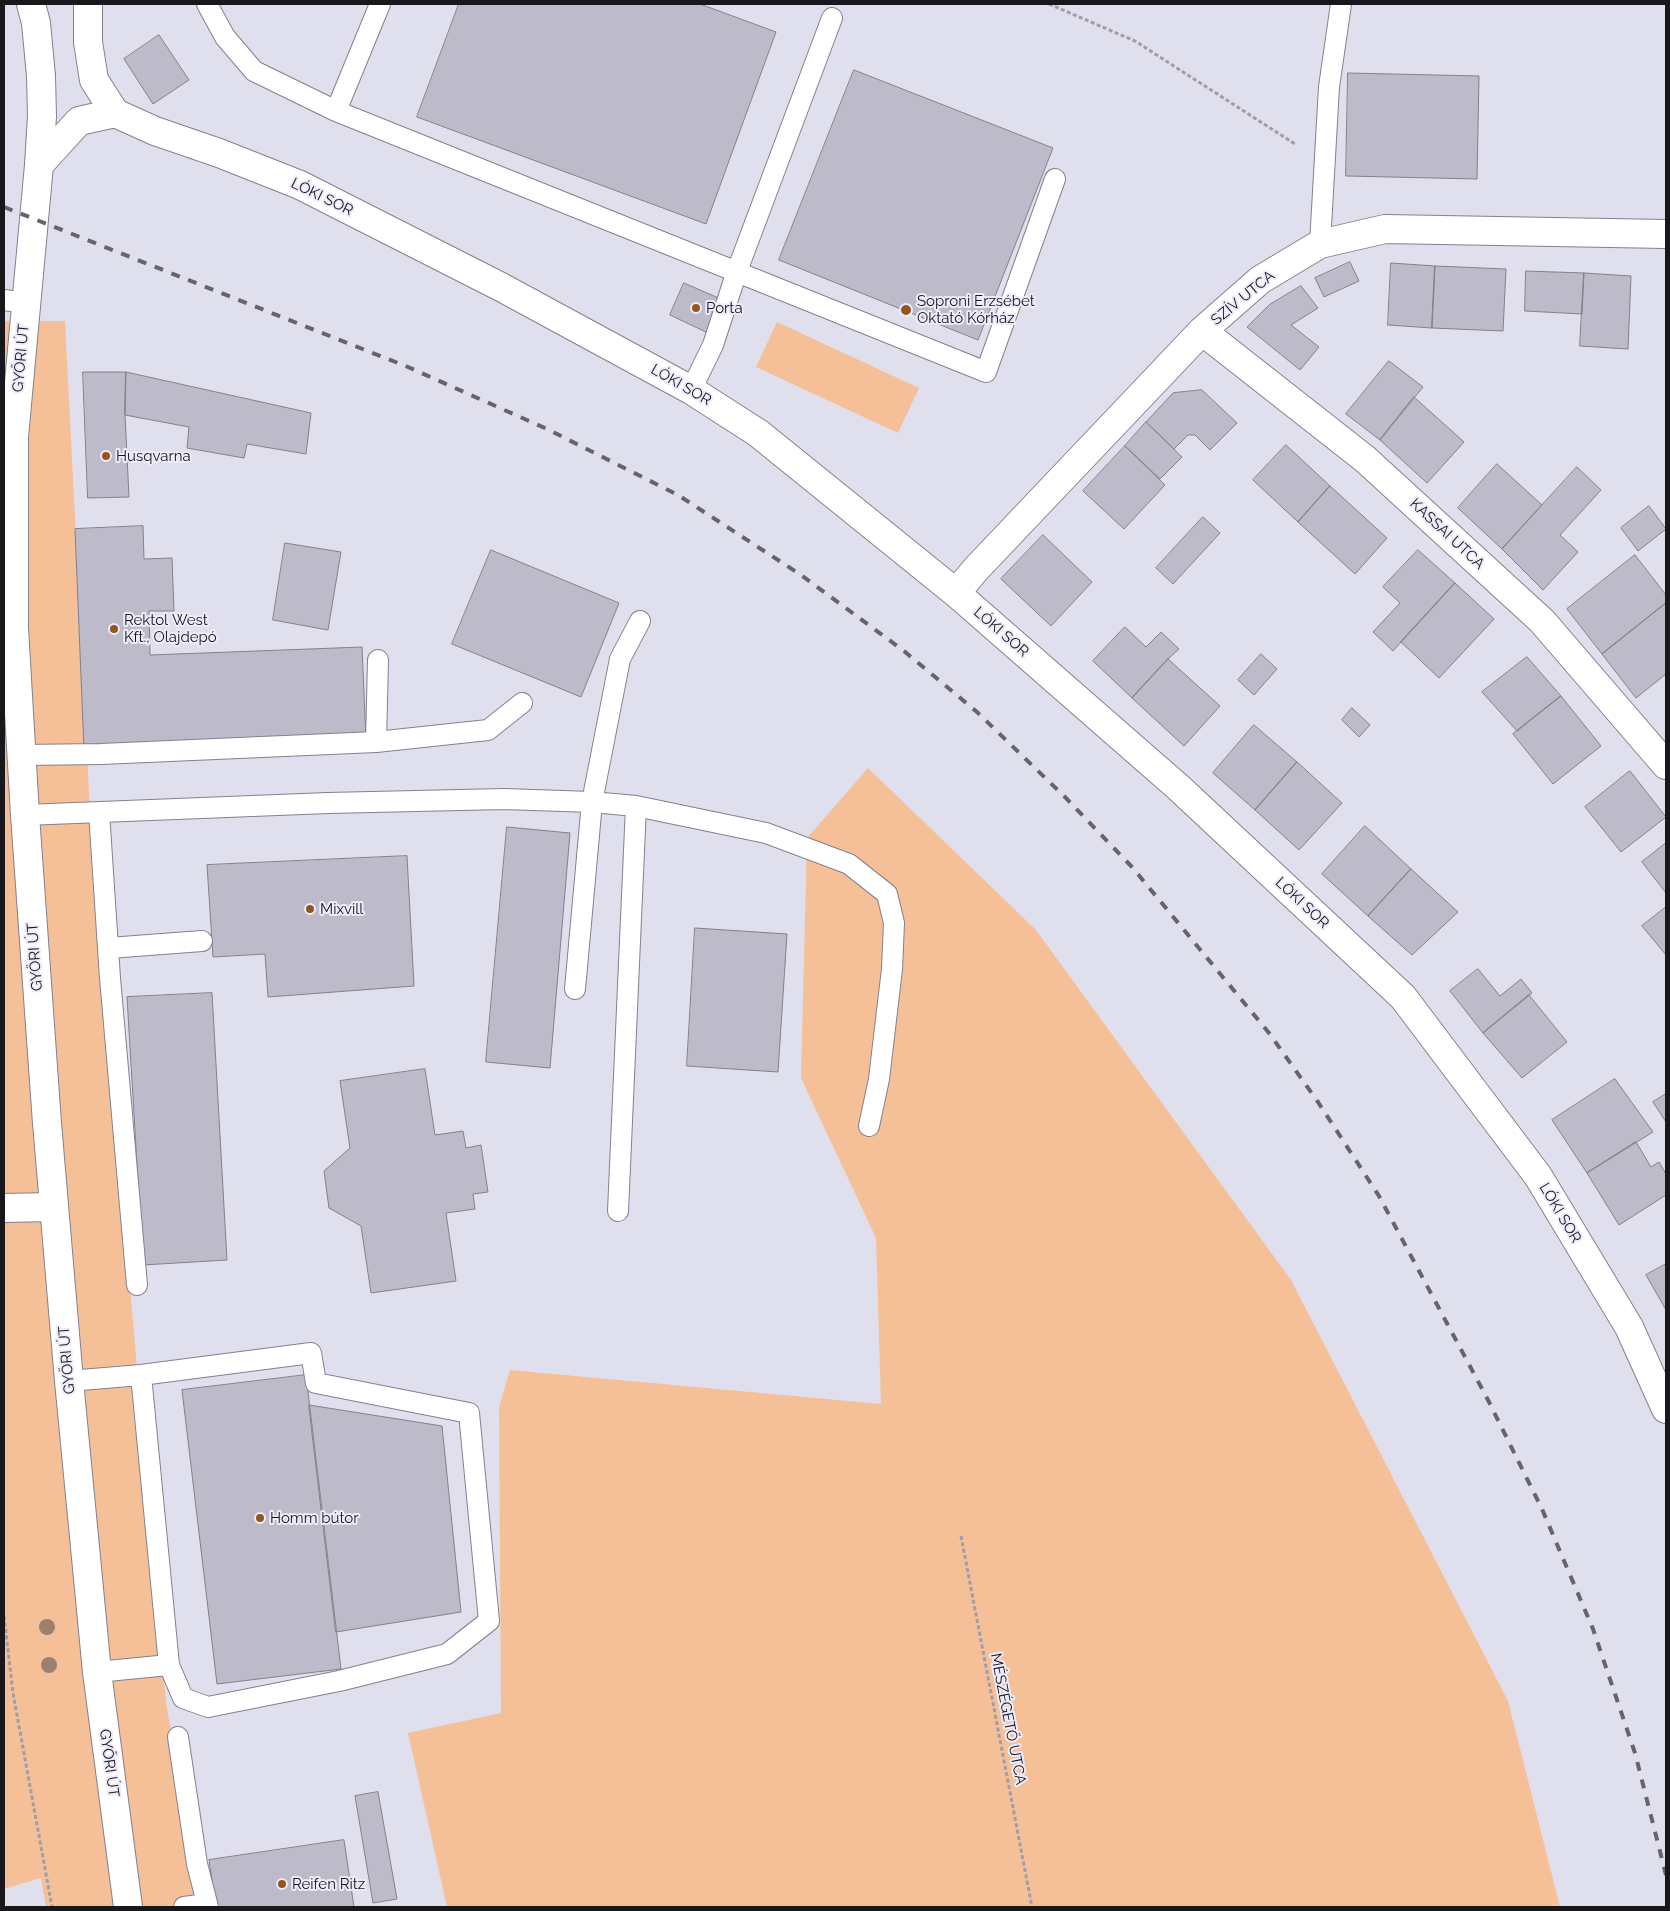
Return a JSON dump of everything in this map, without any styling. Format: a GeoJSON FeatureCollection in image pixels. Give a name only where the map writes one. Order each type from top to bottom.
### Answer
{"type":"FeatureCollection","features":[{"type":"Feature","properties":{"kind":"street","name":"GYŐRI ÚT"},"geometry":{"type":"LineString","coordinates":[[31,4],[36,23],[41,76],[42,116],[39,165],[15,301],[14,628],[25,816],[69,1381],[97,1672],[128,1907]]}},
{"type":"Feature","properties":{"kind":"street"},"geometry":{"type":"LineString","coordinates":[[39,165],[79,121],[115,113],[94,80],[88,42],[88,4]]}},
{"type":"Feature","properties":{"kind":"street","name":"LÓKI SOR"},"geometry":{"type":"LineString","coordinates":[[115,113],[155,131],[219,153],[300,185],[501,287],[691,390],[758,433],[956,593],[1178,788],[1403,997],[1538,1176],[1629,1327],[1666,1408]]}},
{"type":"Feature","properties":{"kind":"street","name":"SZÍV UTCA"},"geometry":{"type":"LineString","coordinates":[[956,593],[976,569],[1202,331],[1260,280],[1320,244],[1385,229],[1666,234]]}},
{"type":"Feature","properties":{"kind":"street","name":"KASSAI UTCA"},"geometry":{"type":"LineString","coordinates":[[1202,331],[1365,458],[1542,621],[1666,765]]}},
{"type":"Feature","properties":{"kind":"street"},"geometry":{"type":"LineString","coordinates":[[4,1208],[54,1207]]}},
{"type":"Feature","properties":{"kind":"lane"},"geometry":{"type":"LineString","coordinates":[[207,4],[225,36],[254,71],[336,111],[986,372],[1055,180]]}},
{"type":"Feature","properties":{"kind":"lane"},"geometry":{"type":"LineString","coordinates":[[336,111],[380,4]]}},
{"type":"Feature","properties":{"kind":"lane"},"geometry":{"type":"LineString","coordinates":[[1320,244],[1328,87],[1340,4]]}},
{"type":"Feature","properties":{"kind":"lane"},"geometry":{"type":"LineString","coordinates":[[691,390],[713,345],[737,272],[832,18]]}},
{"type":"Feature","properties":{"kind":"lane"},"geometry":{"type":"LineString","coordinates":[[575,989],[592,802],[620,660],[640,621]]}},
{"type":"Feature","properties":{"kind":"lane"},"geometry":{"type":"LineString","coordinates":[[376,742],[378,660]]}},
{"type":"Feature","properties":{"kind":"lane"},"geometry":{"type":"LineString","coordinates":[[22,755],[101,754],[376,742],[488,730],[522,703]]}},
{"type":"Feature","properties":{"kind":"lane"},"geometry":{"type":"LineString","coordinates":[[25,816],[504,798],[636,806],[766,833],[849,864],[887,894],[894,923],[892,969],[879,1080],[869,1126]]}},
{"type":"Feature","properties":{"kind":"lane"},"geometry":{"type":"LineString","coordinates":[[618,1211],[636,806]]}},
{"type":"Feature","properties":{"kind":"lane"},"geometry":{"type":"LineString","coordinates":[[99,812],[110,978],[137,1285]]}},
{"type":"Feature","properties":{"kind":"lane"},"geometry":{"type":"LineString","coordinates":[[109,948],[202,941]]}},
{"type":"Feature","properties":{"kind":"lane"},"geometry":{"type":"LineString","coordinates":[[69,1381],[141,1375],[311,1353],[316,1383],[469,1413],[489,1621],[447,1654],[339,1681],[208,1707],[182,1698],[170,1664],[141,1375]]}},
{"type":"Feature","properties":{"kind":"lane"},"geometry":{"type":"LineString","coordinates":[[97,1672],[170,1664]]}},
{"type":"Feature","properties":{"kind":"lane"},"geometry":{"type":"LineString","coordinates":[[178,1737],[198,1864],[207,1906],[184,1907]]}},
{"type":"Feature","properties":{"kind":"path"},"geometry":{"type":"LineString","coordinates":[[1049,4],[1135,41],[1323,162]]}},
{"type":"Feature","properties":{"kind":"path","name":"MÉSZÉGETŐ UTCA"},"geometry":{"type":"LineString","coordinates":[[961,1536],[1032,1907]]}},
{"type":"Feature","properties":{"kind":"path"},"geometry":{"type":"LineString","coordinates":[[4,1616],[13,1693],[52,1907]]}},
{"type":"Feature","properties":{"kind":"shaded area"},"geometry":{"type":"Polygon","coordinates":[[[4,321],[65,321],[92,851],[166,1702],[201,1907],[46,1907],[41,1878],[4,1889],[4,321]]]}},
{"type":"Feature","properties":{"kind":"shaded area"},"geometry":{"type":"Polygon","coordinates":[[[777,322],[919,388],[898,433],[756,367],[777,322]]]}},
{"type":"Feature","properties":{"kind":"shaded area"},"geometry":{"type":"Polygon","coordinates":[[[868,768],[1036,930],[1291,1280],[1508,1701],[1560,1907],[447,1907],[408,1733],[501,1713],[499,1407],[510,1370],[881,1404],[876,1238],[801,1078],[807,838],[868,768]]]}},
{"type":"Feature","properties":{"kind":"building"},"geometry":{"type":"Polygon","coordinates":[[[459,4],[700,4],[776,32],[706,224],[417,117],[459,4]]]}},
{"type":"Feature","properties":{"kind":"building"},"geometry":{"type":"Polygon","coordinates":[[[159,35],[189,80],[153,104],[124,59],[159,35]]]}},
{"type":"Feature","properties":{"kind":"building"},"geometry":{"type":"Polygon","coordinates":[[[854,70],[1053,148],[978,340],[779,260],[854,70]]]}},
{"type":"Feature","properties":{"kind":"building"},"geometry":{"type":"Polygon","coordinates":[[[1348,73],[1479,76],[1477,179],[1346,176],[1348,73]]]}},
{"type":"Feature","properties":{"kind":"building"},"geometry":{"type":"Polygon","coordinates":[[[1350,262],[1359,281],[1324,297],[1315,278],[1350,262]]]}},
{"type":"Feature","properties":{"kind":"building"},"geometry":{"type":"Polygon","coordinates":[[[1391,263],[1435,266],[1432,328],[1388,325],[1391,263]]]}},
{"type":"Feature","properties":{"kind":"building"},"geometry":{"type":"Polygon","coordinates":[[[1435,266],[1506,269],[1503,331],[1432,328],[1435,266]]]}},
{"type":"Feature","properties":{"kind":"building"},"geometry":{"type":"Polygon","coordinates":[[[1526,271],[1584,273],[1582,314],[1525,311],[1526,271]]]}},
{"type":"Feature","properties":{"kind":"building"},"geometry":{"type":"Polygon","coordinates":[[[1584,273],[1631,276],[1628,349],[1580,346],[1584,273]]]}},
{"type":"Feature","properties":{"kind":"building","name":"Porta"},"geometry":{"type":"Polygon","coordinates":[[[684,283],[723,300],[708,333],[670,315],[684,283]]]}},
{"type":"Feature","properties":{"kind":"building"},"geometry":{"type":"Polygon","coordinates":[[[1301,286],[1318,308],[1291,325],[1319,347],[1300,370],[1247,327],[1269,305],[1301,286]]]}},
{"type":"Feature","properties":{"kind":"building"},"geometry":{"type":"Polygon","coordinates":[[[1389,361],[1423,387],[1380,440],[1346,414],[1389,361]]]}},
{"type":"Feature","properties":{"kind":"building","name":"Husqvarna"},"geometry":{"type":"Polygon","coordinates":[[[83,372],[126,372],[125,415],[129,497],[88,498],[83,372]]]}},
{"type":"Feature","properties":{"kind":"building"},"geometry":{"type":"Polygon","coordinates":[[[126,372],[311,413],[306,454],[247,444],[244,458],[187,448],[189,427],[125,415],[126,372]]]}},
{"type":"Feature","properties":{"kind":"building"},"geometry":{"type":"Polygon","coordinates":[[[1202,390],[1237,423],[1210,450],[1195,435],[1188,435],[1174,449],[1146,422],[1173,393],[1202,390]]]}},
{"type":"Feature","properties":{"kind":"building"},"geometry":{"type":"Polygon","coordinates":[[[1414,397],[1464,442],[1427,483],[1380,440],[1414,397]]]}},
{"type":"Feature","properties":{"kind":"building"},"geometry":{"type":"Polygon","coordinates":[[[1146,422],[1182,457],[1160,479],[1125,446],[1146,422]]]}},
{"type":"Feature","properties":{"kind":"building"},"geometry":{"type":"Polygon","coordinates":[[[1286,445],[1330,486],[1298,522],[1253,480],[1286,445]]]}},
{"type":"Feature","properties":{"kind":"building"},"geometry":{"type":"Polygon","coordinates":[[[1125,446],[1165,485],[1124,529],[1083,491],[1125,446]]]}},
{"type":"Feature","properties":{"kind":"building"},"geometry":{"type":"Polygon","coordinates":[[[1497,464],[1542,505],[1502,549],[1458,508],[1497,464]]]}},
{"type":"Feature","properties":{"kind":"building"},"geometry":{"type":"Polygon","coordinates":[[[1577,467],[1601,490],[1560,535],[1578,552],[1543,590],[1502,549],[1577,467]]]}},
{"type":"Feature","properties":{"kind":"building"},"geometry":{"type":"Polygon","coordinates":[[[1330,486],[1387,538],[1355,574],[1298,522],[1330,486]]]}},
{"type":"Feature","properties":{"kind":"building"},"geometry":{"type":"Polygon","coordinates":[[[1649,506],[1666,529],[1638,551],[1621,528],[1649,506]]]}},
{"type":"Feature","properties":{"kind":"building"},"geometry":{"type":"Polygon","coordinates":[[[1203,517],[1220,533],[1173,584],[1156,568],[1203,517]]]}},
{"type":"Feature","properties":{"kind":"building","name":"Rektol West Kft., Olajdepó"},"geometry":{"type":"Polygon","coordinates":[[[143,526],[144,559],[172,558],[174,611],[149,611],[150,655],[362,647],[366,740],[84,750],[75,529],[143,526]]]}},
{"type":"Feature","properties":{"kind":"building"},"geometry":{"type":"Polygon","coordinates":[[[1043,535],[1092,582],[1051,626],[1001,579],[1043,535]]]}},
{"type":"Feature","properties":{"kind":"building"},"geometry":{"type":"Polygon","coordinates":[[[285,543],[341,552],[328,630],[273,620],[285,543]]]}},
{"type":"Feature","properties":{"kind":"building"},"geometry":{"type":"Polygon","coordinates":[[[491,550],[619,603],[581,697],[452,644],[491,550]]]}},
{"type":"Feature","properties":{"kind":"building"},"geometry":{"type":"Polygon","coordinates":[[[1418,550],[1455,583],[1393,651],[1373,632],[1400,603],[1383,587],[1418,550]]]}},
{"type":"Feature","properties":{"kind":"building"},"geometry":{"type":"Polygon","coordinates":[[[1635,555],[1666,595],[1666,603],[1602,654],[1567,609],[1635,555]]]}},
{"type":"Feature","properties":{"kind":"building"},"geometry":{"type":"Polygon","coordinates":[[[1455,583],[1494,619],[1439,678],[1401,642],[1455,583]]]}},
{"type":"Feature","properties":{"kind":"building"},"geometry":{"type":"Polygon","coordinates":[[[1666,603],[1666,674],[1636,698],[1602,654],[1666,603]]]}},
{"type":"Feature","properties":{"kind":"building"},"geometry":{"type":"Polygon","coordinates":[[[1125,627],[1146,647],[1161,632],[1179,649],[1132,698],[1093,661],[1125,627]]]}},
{"type":"Feature","properties":{"kind":"building"},"geometry":{"type":"Polygon","coordinates":[[[1261,654],[1277,669],[1254,695],[1238,680],[1261,654]]]}},
{"type":"Feature","properties":{"kind":"building"},"geometry":{"type":"Polygon","coordinates":[[[1527,657],[1561,696],[1517,731],[1482,692],[1527,657]]]}},
{"type":"Feature","properties":{"kind":"building"},"geometry":{"type":"Polygon","coordinates":[[[1168,659],[1220,706],[1184,746],[1132,698],[1168,659]]]}},
{"type":"Feature","properties":{"kind":"building"},"geometry":{"type":"Polygon","coordinates":[[[1561,696],[1601,746],[1553,784],[1513,734],[1561,696]]]}},
{"type":"Feature","properties":{"kind":"building"},"geometry":{"type":"Polygon","coordinates":[[[1352,708],[1370,725],[1359,737],[1342,720],[1352,708]]]}},
{"type":"Feature","properties":{"kind":"building"},"geometry":{"type":"Polygon","coordinates":[[[1254,725],[1297,762],[1255,810],[1213,773],[1254,725]]]}},
{"type":"Feature","properties":{"kind":"building"},"geometry":{"type":"Polygon","coordinates":[[[1297,762],[1342,803],[1299,850],[1255,810],[1297,762]]]}},
{"type":"Feature","properties":{"kind":"building"},"geometry":{"type":"Polygon","coordinates":[[[1630,771],[1666,817],[1621,852],[1585,807],[1630,771]]]}},
{"type":"Feature","properties":{"kind":"building"},"geometry":{"type":"Polygon","coordinates":[[[1365,826],[1411,869],[1368,916],[1322,874],[1365,826]]]}},
{"type":"Feature","properties":{"kind":"building"},"geometry":{"type":"Polygon","coordinates":[[[507,827],[570,833],[550,1068],[486,1062],[507,827]]]}},
{"type":"Feature","properties":{"kind":"building"},"geometry":{"type":"Polygon","coordinates":[[[1666,843],[1666,893],[1642,862],[1666,843]]]}},
{"type":"Feature","properties":{"kind":"building","name":"Mixvill"},"geometry":{"type":"Polygon","coordinates":[[[407,856],[414,986],[268,997],[265,954],[213,957],[207,865],[407,856]]]}},
{"type":"Feature","properties":{"kind":"building"},"geometry":{"type":"Polygon","coordinates":[[[1411,869],[1458,912],[1412,955],[1368,916],[1411,869]]]}},
{"type":"Feature","properties":{"kind":"building"},"geometry":{"type":"Polygon","coordinates":[[[1666,907],[1666,955],[1642,926],[1666,907]]]}},
{"type":"Feature","properties":{"kind":"building"},"geometry":{"type":"Polygon","coordinates":[[[695,928],[787,934],[778,1072],[687,1066],[695,928]]]}},
{"type":"Feature","properties":{"kind":"building"},"geometry":{"type":"Polygon","coordinates":[[[1478,969],[1500,996],[1521,979],[1532,993],[1483,1033],[1450,991],[1478,969]]]}},
{"type":"Feature","properties":{"kind":"building"},"geometry":{"type":"Polygon","coordinates":[[[212,993],[227,1260],[143,1265],[127,997],[212,993]]]}},
{"type":"Feature","properties":{"kind":"building"},"geometry":{"type":"Polygon","coordinates":[[[1529,995],[1567,1042],[1522,1078],[1483,1033],[1529,995]]]}},
{"type":"Feature","properties":{"kind":"building"},"geometry":{"type":"Polygon","coordinates":[[[425,1069],[435,1135],[463,1131],[466,1148],[481,1145],[488,1192],[473,1194],[475,1209],[446,1213],[456,1281],[371,1293],[361,1226],[329,1208],[324,1171],[350,1148],[340,1081],[425,1069]]]}},
{"type":"Feature","properties":{"kind":"building"},"geometry":{"type":"Polygon","coordinates":[[[1615,1079],[1653,1132],[1587,1173],[1552,1120],[1615,1079]]]}},
{"type":"Feature","properties":{"kind":"building"},"geometry":{"type":"Polygon","coordinates":[[[1666,1094],[1666,1122],[1653,1102],[1666,1094]]]}},
{"type":"Feature","properties":{"kind":"building"},"geometry":{"type":"Polygon","coordinates":[[[1636,1142],[1651,1167],[1659,1162],[1666,1174],[1666,1195],[1619,1225],[1587,1173],[1636,1142]]]}},
{"type":"Feature","properties":{"kind":"building"},"geometry":{"type":"Polygon","coordinates":[[[1666,1264],[1666,1310],[1646,1275],[1666,1264]]]}},
{"type":"Feature","properties":{"kind":"building","name":"Homm bútor"},"geometry":{"type":"Polygon","coordinates":[[[306,1375],[341,1669],[217,1684],[182,1390],[306,1375]]]}},
{"type":"Feature","properties":{"kind":"building"},"geometry":{"type":"Polygon","coordinates":[[[309,1405],[442,1426],[461,1612],[336,1632],[309,1405]]]}},
{"type":"Feature","properties":{"kind":"building","name":"Reifen Ritz"},"geometry":{"type":"Polygon","coordinates":[[[378,1792],[397,1899],[373,1903],[355,1796],[378,1792]]]}},
{"type":"Feature","properties":{"kind":"building","name":"Reifen Ritz"},"geometry":{"type":"Polygon","coordinates":[[[344,1840],[354,1907],[216,1907],[209,1860],[344,1840]]]}},
{"type":"Feature","properties":{"kind":"railway"},"geometry":{"type":"LineString","coordinates":[[4,207],[408,367],[547,429],[678,495],[801,575],[904,651],[977,712],[1065,797],[1132,867],[1269,1033],[1318,1102],[1379,1196],[1488,1400],[1542,1509],[1593,1629],[1635,1753],[1666,1875]]}},
{"type":"Feature","properties":{"kind":"place","name":"Porta"},"geometry":{"type":"Point","coordinates":[696,308]}},
{"type":"Feature","properties":{"kind":"place","name":"Soproni Erzsébet Oktató Kórház"},"geometry":{"type":"Point","coordinates":[906,310]}},
{"type":"Feature","properties":{"kind":"place","name":"Husqvarna"},"geometry":{"type":"Point","coordinates":[106,456]}},
{"type":"Feature","properties":{"kind":"place","name":"Rektol West Kft., Olajdepó"},"geometry":{"type":"Point","coordinates":[114,629]}},
{"type":"Feature","properties":{"kind":"place","name":"Mixvill"},"geometry":{"type":"Point","coordinates":[310,909]}},
{"type":"Feature","properties":{"kind":"place","name":"Homm bútor"},"geometry":{"type":"Point","coordinates":[260,1518]}},
{"type":"Feature","properties":{"kind":"place","name":"Reifen Ritz"},"geometry":{"type":"Point","coordinates":[282,1884]}}]}
